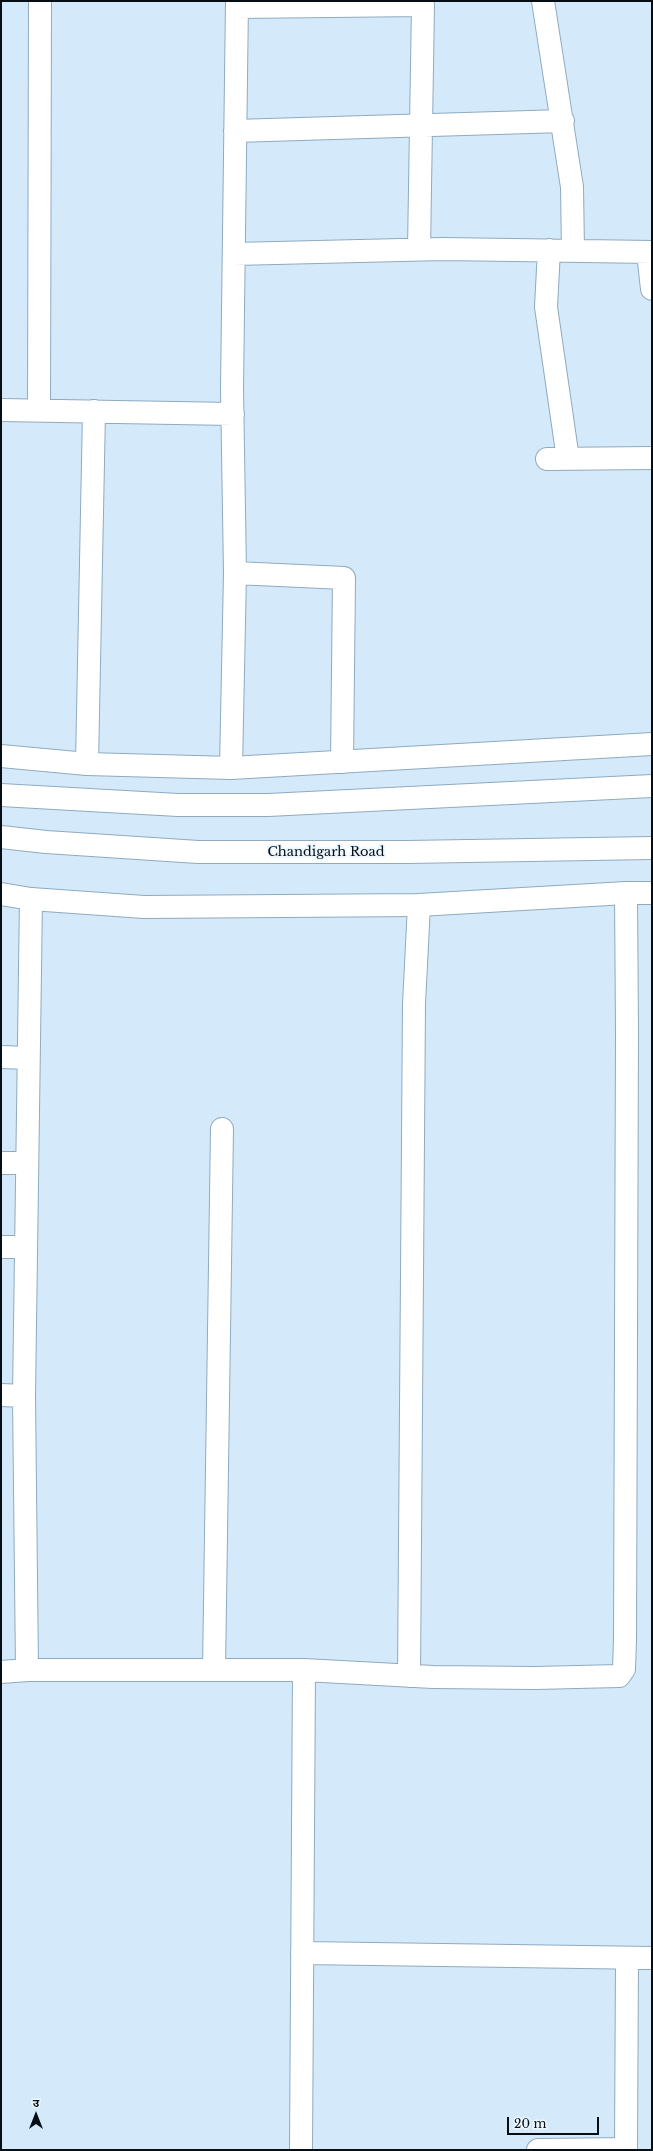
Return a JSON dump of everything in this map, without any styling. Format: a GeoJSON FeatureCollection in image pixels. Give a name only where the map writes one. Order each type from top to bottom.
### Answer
{"type":"FeatureCollection","features":[{"type":"Feature","properties":{"kind":"main road"},"geometry":{"type":"LineString","coordinates":[[39,410],[40,1]]}},
{"type":"Feature","properties":{"kind":"main road"},"geometry":{"type":"LineString","coordinates":[[543,1],[572,186],[573,251]]}},
{"type":"Feature","properties":{"kind":"main road"},"geometry":{"type":"LineString","coordinates":[[232,768],[235,573],[233,414],[237,4],[362,3],[423,5],[419,249]]}},
{"type":"Feature","properties":{"kind":"main road"},"geometry":{"type":"LineString","coordinates":[[235,131],[563,121]]}},
{"type":"Feature","properties":{"kind":"main road"},"geometry":{"type":"LineString","coordinates":[[234,254],[419,249],[650,252],[652,289]]}},
{"type":"Feature","properties":{"kind":"main road"},"geometry":{"type":"LineString","coordinates":[[549,250],[546,307],[568,459]]}},
{"type":"Feature","properties":{"kind":"main road"},"geometry":{"type":"LineString","coordinates":[[1,410],[233,414]]}},
{"type":"Feature","properties":{"kind":"main road"},"geometry":{"type":"LineString","coordinates":[[87,764],[94,411]]}},
{"type":"Feature","properties":{"kind":"main road"},"geometry":{"type":"LineString","coordinates":[[547,459],[652,458]]}},
{"type":"Feature","properties":{"kind":"main road"},"geometry":{"type":"LineString","coordinates":[[235,573],[344,578],[342,762]]}},
{"type":"Feature","properties":{"kind":"main road"},"geometry":{"type":"LineString","coordinates":[[1,756],[87,764],[232,768],[652,744]]}},
{"type":"Feature","properties":{"kind":"main road"},"geometry":{"type":"LineString","coordinates":[[1,795],[178,805],[268,805],[652,786]]}},
{"type":"Feature","properties":{"kind":"main road","name":"Chandigarh Road"},"geometry":{"type":"LineString","coordinates":[[1,837],[46,842],[198,852],[407,852],[652,848]]}},
{"type":"Feature","properties":{"kind":"main road"},"geometry":{"type":"LineString","coordinates":[[1,894],[31,899],[144,907],[419,905],[626,893],[652,893]]}},
{"type":"Feature","properties":{"kind":"main road"},"geometry":{"type":"LineString","coordinates":[[1,1672],[27,1670],[304,1670],[409,1676],[611,1678],[619,1676],[624,1669],[627,1040],[626,893]]}},
{"type":"Feature","properties":{"kind":"main road"},"geometry":{"type":"LineString","coordinates":[[27,1670],[24,1396],[31,899]]}},
{"type":"Feature","properties":{"kind":"main road"},"geometry":{"type":"LineString","coordinates":[[409,1676],[414,1004],[419,905]]}},
{"type":"Feature","properties":{"kind":"main road"},"geometry":{"type":"LineString","coordinates":[[1,1057],[28,1058]]}},
{"type":"Feature","properties":{"kind":"main road"},"geometry":{"type":"LineString","coordinates":[[214,1670],[222,1129]]}},
{"type":"Feature","properties":{"kind":"main road"},"geometry":{"type":"LineString","coordinates":[[1,1163],[27,1163]]}},
{"type":"Feature","properties":{"kind":"main road"},"geometry":{"type":"LineString","coordinates":[[1,1247],[25,1247]]}},
{"type":"Feature","properties":{"kind":"main road"},"geometry":{"type":"LineString","coordinates":[[1,1395],[24,1396]]}},
{"type":"Feature","properties":{"kind":"main road"},"geometry":{"type":"LineString","coordinates":[[301,2150],[304,1670]]}},
{"type":"Feature","properties":{"kind":"main road"},"geometry":{"type":"LineString","coordinates":[[302,1953],[652,1958]]}},
{"type":"Feature","properties":{"kind":"main road"},"geometry":{"type":"LineString","coordinates":[[538,2150],[626,2150],[627,1958]]}}]}
